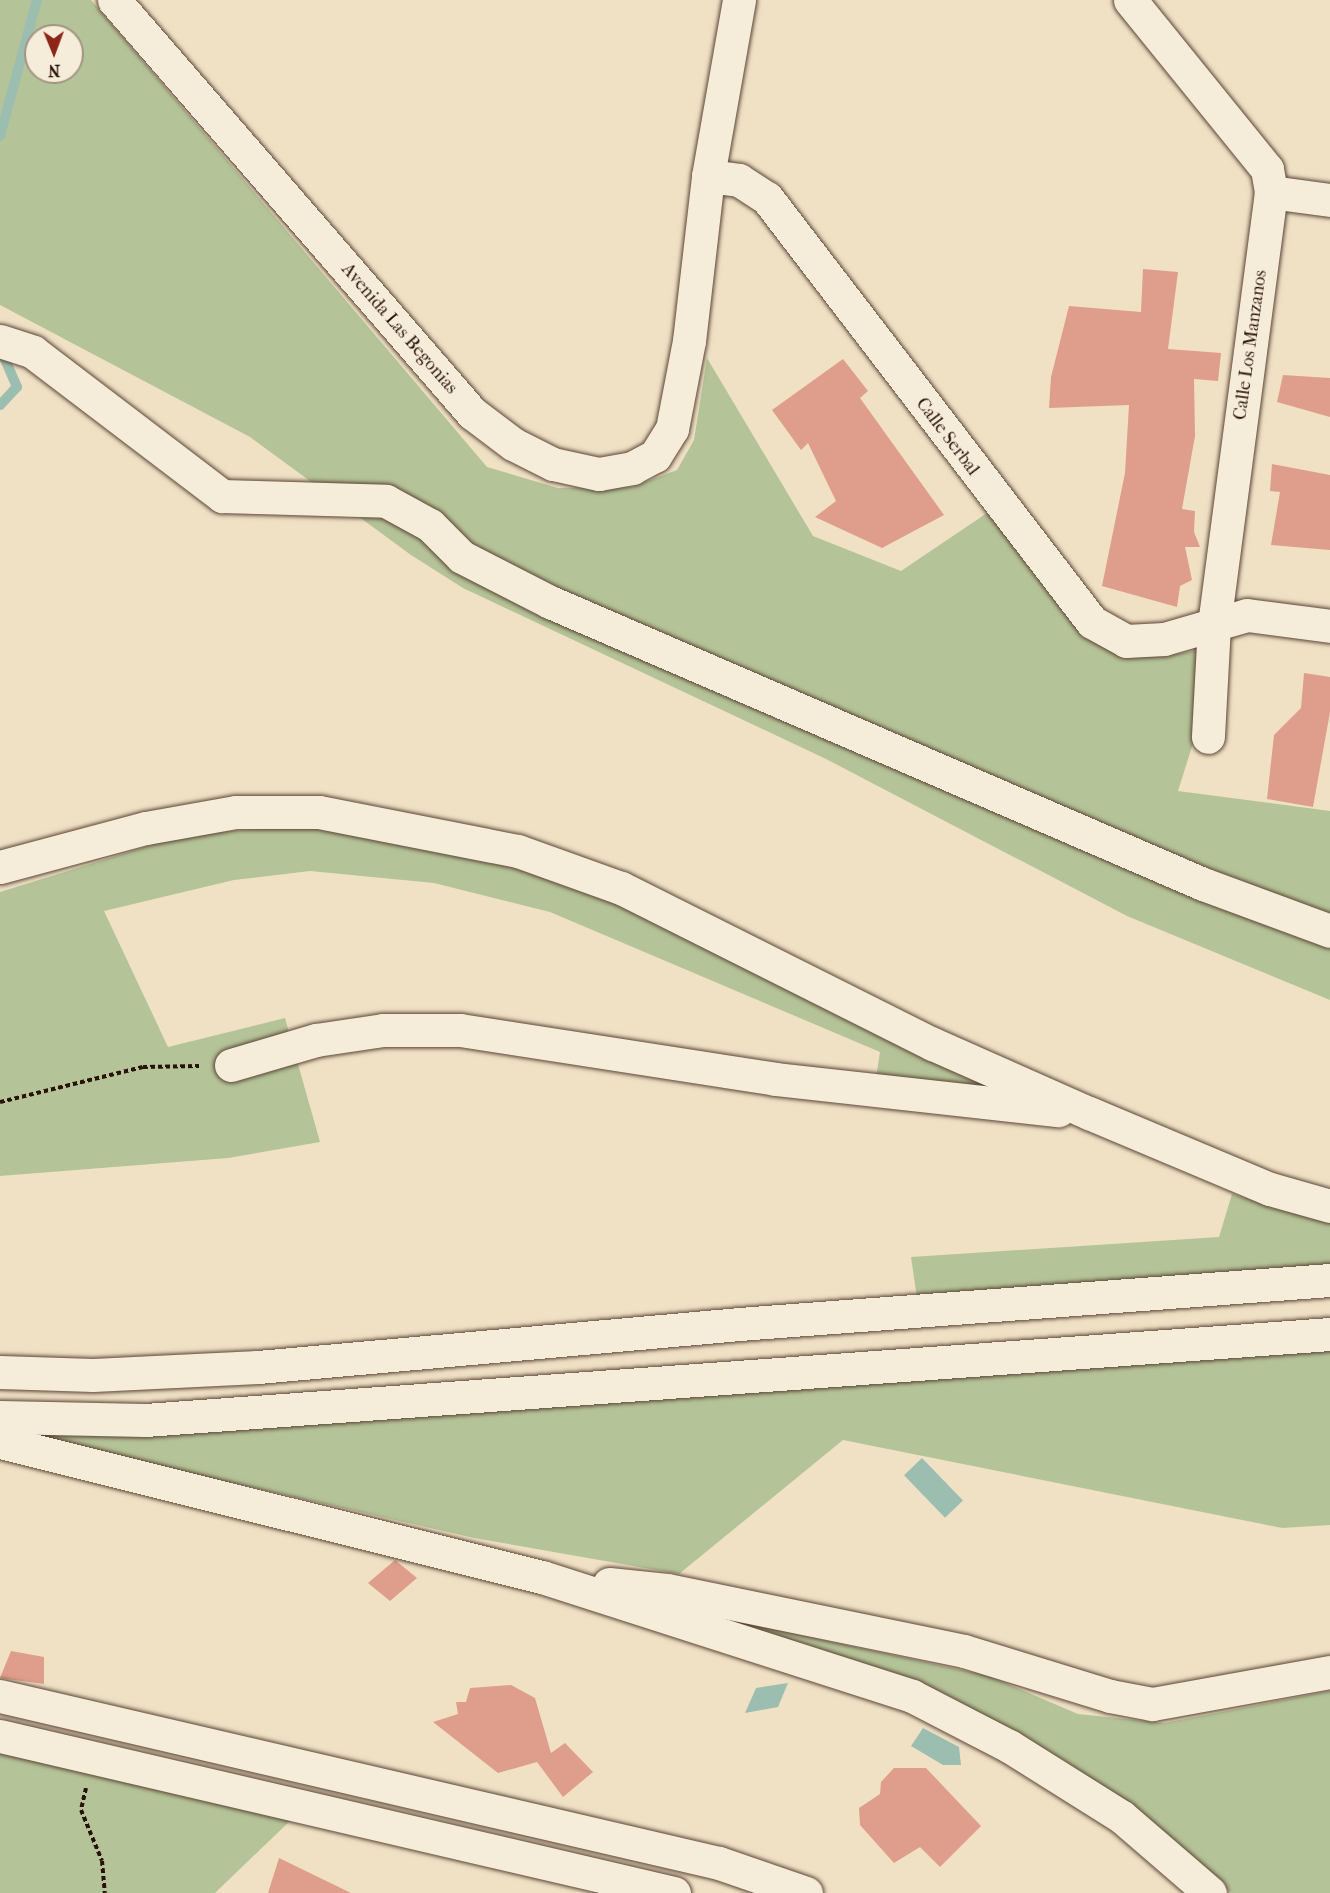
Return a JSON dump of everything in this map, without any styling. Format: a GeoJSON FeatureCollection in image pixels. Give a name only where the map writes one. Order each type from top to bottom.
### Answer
{"type":"FeatureCollection","features":[{"type":"Feature","properties":{"kind":"street","name":"Avenida Las Begonias"},"geometry":{"type":"LineString","coordinates":[[114,0],[472,413],[513,444],[553,464],[600,474],[632,468],[655,456],[672,429],[690,341],[708,176],[739,0]]}},
{"type":"Feature","properties":{"kind":"street","name":"Calle Los Manzanos"},"geometry":{"type":"LineString","coordinates":[[1130,0],[1267,169],[1271,192],[1214,625],[1208,736]]}},
{"type":"Feature","properties":{"kind":"street","name":"Calle Serbal"},"geometry":{"type":"LineString","coordinates":[[708,176],[739,180],[767,198],[1092,622],[1126,641],[1164,639],[1247,615],[1330,626]]}},
{"type":"Feature","properties":{"kind":"street"},"geometry":{"type":"LineString","coordinates":[[1271,192],[1330,200]]}},
{"type":"Feature","properties":{"kind":"street"},"geometry":{"type":"LineString","coordinates":[[0,341],[33,352],[222,496],[386,501],[430,525],[462,557],[550,602],[1203,884],[1330,931]]}},
{"type":"Feature","properties":{"kind":"street"},"geometry":{"type":"LineString","coordinates":[[0,867],[146,828],[236,812],[319,812],[518,851],[621,888],[933,1044],[1089,1113],[1270,1189],[1330,1206]]}},
{"type":"Feature","properties":{"kind":"street"},"geometry":{"type":"LineString","coordinates":[[231,1065],[316,1040],[383,1030],[460,1030],[776,1079],[1089,1113]]}},
{"type":"Feature","properties":{"kind":"street"},"geometry":{"type":"LineString","coordinates":[[0,1372],[93,1375],[258,1367],[739,1324],[1330,1280]]}},
{"type":"Feature","properties":{"kind":"street"},"geometry":{"type":"LineString","coordinates":[[0,1417],[145,1420],[1330,1334]]}},
{"type":"Feature","properties":{"kind":"street"},"geometry":{"type":"LineString","coordinates":[[0,1442],[542,1577],[912,1696],[1009,1746],[1122,1817],[1210,1893]]}},
{"type":"Feature","properties":{"kind":"street"},"geometry":{"type":"LineString","coordinates":[[542,1577],[667,1590],[942,1647],[1110,1696],[1152,1704],[1330,1672]]}},
{"type":"Feature","properties":{"kind":"street"},"geometry":{"type":"LineString","coordinates":[[0,1696],[719,1863],[806,1893]]}},
{"type":"Feature","properties":{"kind":"street"},"geometry":{"type":"LineString","coordinates":[[0,1736],[674,1893]]}},
{"type":"Feature","properties":{"kind":"path"},"geometry":{"type":"LineString","coordinates":[[0,1102],[142,1067],[231,1065]]}},
{"type":"Feature","properties":{"kind":"path"},"geometry":{"type":"LineString","coordinates":[[93,1757],[81,1810],[102,1861],[105,1893]]}},
{"type":"Feature","properties":{"kind":"shaded area"},"geometry":{"type":"Polygon","coordinates":[[[0,0],[91,0],[487,467],[558,488],[632,487],[677,470],[694,440],[707,358],[813,536],[901,571],[987,513],[1089,633],[1125,652],[1162,657],[1204,649],[1195,737],[1178,791],[1330,811],[1330,1000],[1127,916],[826,759],[463,588],[411,555],[250,437],[0,305],[0,0]]]}},
{"type":"Feature","properties":{"kind":"shaded area"},"geometry":{"type":"Polygon","coordinates":[[[303,826],[495,861],[597,893],[1016,1095],[876,1078],[880,1052],[550,912],[434,883],[310,871],[234,880],[104,911],[168,1047],[285,1018],[320,1142],[228,1158],[0,1176],[0,892],[187,834],[303,826]]]}},
{"type":"Feature","properties":{"kind":"shaded area"},"geometry":{"type":"Polygon","coordinates":[[[1232,1194],[1330,1223],[1330,1268],[917,1298],[911,1257],[1219,1237],[1232,1194]]]}},
{"type":"Feature","properties":{"kind":"shaded area"},"geometry":{"type":"Polygon","coordinates":[[[1330,1348],[1330,1525],[1282,1528],[843,1440],[679,1574],[474,1538],[15,1433],[1330,1348]]]}},
{"type":"Feature","properties":{"kind":"shaded area"},"geometry":{"type":"Polygon","coordinates":[[[922,1458],[963,1500],[945,1518],[904,1475],[922,1458]]]}},
{"type":"Feature","properties":{"kind":"shaded area"},"geometry":{"type":"Polygon","coordinates":[[[694,1612],[989,1676],[1078,1714],[1164,1723],[1330,1691],[1330,1893],[1231,1893],[1172,1841],[1065,1761],[913,1680],[694,1612]]]}},
{"type":"Feature","properties":{"kind":"shaded area"},"geometry":{"type":"Polygon","coordinates":[[[788,1683],[778,1707],[745,1713],[756,1688],[788,1683]]]}},
{"type":"Feature","properties":{"kind":"shaded area"},"geometry":{"type":"Polygon","coordinates":[[[923,1728],[959,1747],[961,1765],[943,1765],[911,1746],[923,1728]]]}},
{"type":"Feature","properties":{"kind":"shaded area"},"geometry":{"type":"Polygon","coordinates":[[[0,1753],[291,1820],[215,1893],[0,1893],[0,1753]]]}},
{"type":"Feature","properties":{"kind":"building"},"geometry":{"type":"Polygon","coordinates":[[[1143,269],[1178,272],[1168,349],[1221,353],[1218,381],[1194,379],[1195,436],[1182,509],[1195,511],[1194,532],[1200,547],[1185,547],[1192,580],[1180,586],[1177,607],[1102,586],[1125,473],[1129,405],[1049,408],[1051,377],[1069,306],[1141,312],[1143,269]]]}},
{"type":"Feature","properties":{"kind":"building"},"geometry":{"type":"Polygon","coordinates":[[[843,359],[868,391],[860,398],[944,515],[882,548],[815,517],[836,501],[808,443],[801,450],[772,410],[843,359]]]}},
{"type":"Feature","properties":{"kind":"building"},"geometry":{"type":"Polygon","coordinates":[[[1283,375],[1330,378],[1330,417],[1277,402],[1283,375]]]}},
{"type":"Feature","properties":{"kind":"building"},"geometry":{"type":"Polygon","coordinates":[[[1272,464],[1330,475],[1330,550],[1271,545],[1280,492],[1270,491],[1272,464]]]}},
{"type":"Feature","properties":{"kind":"building"},"geometry":{"type":"Polygon","coordinates":[[[1304,673],[1330,677],[1330,712],[1313,807],[1267,799],[1274,735],[1301,708],[1304,673]]]}},
{"type":"Feature","properties":{"kind":"building"},"geometry":{"type":"Polygon","coordinates":[[[395,1560],[417,1578],[390,1601],[368,1583],[395,1560]]]}},
{"type":"Feature","properties":{"kind":"building"},"geometry":{"type":"Polygon","coordinates":[[[11,1651],[44,1657],[44,1684],[0,1678],[11,1651]]]}},
{"type":"Feature","properties":{"kind":"building"},"geometry":{"type":"Polygon","coordinates":[[[511,1685],[535,1698],[551,1753],[565,1743],[593,1772],[563,1797],[537,1762],[498,1773],[433,1722],[458,1714],[456,1702],[466,1702],[470,1688],[511,1685]]]}},
{"type":"Feature","properties":{"kind":"building"},"geometry":{"type":"Polygon","coordinates":[[[894,1768],[926,1768],[981,1826],[940,1867],[920,1847],[894,1863],[860,1825],[859,1808],[880,1794],[881,1782],[894,1768]]]}},
{"type":"Feature","properties":{"kind":"building"},"geometry":{"type":"Polygon","coordinates":[[[279,1858],[351,1893],[268,1893],[279,1858]]]}},
{"type":"Feature","properties":{"kind":"waterway"},"geometry":{"type":"LineString","coordinates":[[0,136],[37,0]]}},
{"type":"Feature","properties":{"kind":"waterway"},"geometry":{"type":"LineString","coordinates":[[0,405],[17,387],[1,350]]}}]}
